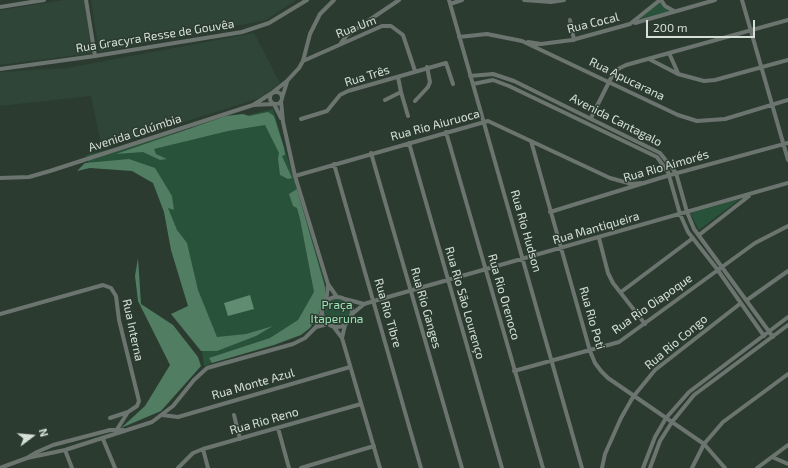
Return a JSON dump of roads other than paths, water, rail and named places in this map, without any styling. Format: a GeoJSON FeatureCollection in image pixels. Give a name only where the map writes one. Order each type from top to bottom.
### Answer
{"type":"FeatureCollection","features":[{"type":"Feature","properties":{"kind":"street"},"geometry":{"type":"LineString","coordinates":[[0,7],[44,0]]}},
{"type":"Feature","properties":{"kind":"street"},"geometry":{"type":"LineString","coordinates":[[86,0],[95,56]]}},
{"type":"Feature","properties":{"kind":"street","name":"Rua Gracyra Resse de Gouvêa"},"geometry":{"type":"LineString","coordinates":[[0,69],[95,56],[258,27],[269,24],[307,0]]}},
{"type":"Feature","properties":{"kind":"street"},"geometry":{"type":"LineString","coordinates":[[334,0],[324,9],[317,20],[310,34],[303,60],[287,81],[282,99],[283,122],[295,176],[328,284],[337,296],[364,304]]}},
{"type":"Feature","properties":{"kind":"street"},"geometry":{"type":"LineString","coordinates":[[340,43],[347,35],[399,0]]}},
{"type":"Feature","properties":{"kind":"street"},"geometry":{"type":"LineString","coordinates":[[449,2],[462,0]]}},
{"type":"Feature","properties":{"kind":"street"},"geometry":{"type":"LineString","coordinates":[[524,0],[551,2],[564,0]]}},
{"type":"Feature","properties":{"kind":"street"},"geometry":{"type":"LineString","coordinates":[[660,0],[665,6],[674,12]]}},
{"type":"Feature","properties":{"kind":"street","name":"Rua Cocal"},"geometry":{"type":"LineString","coordinates":[[522,41],[541,44],[574,40],[630,24],[660,0]]}},
{"type":"Feature","properties":{"kind":"street"},"geometry":{"type":"LineString","coordinates":[[630,24],[715,0]]}},
{"type":"Feature","properties":{"kind":"street"},"geometry":{"type":"LineString","coordinates":[[742,0],[772,105],[786,143],[788,160]]}},
{"type":"Feature","properties":{"kind":"street","name":"Rua Rio Hudson"},"geometry":{"type":"LineString","coordinates":[[449,2],[524,259],[582,468]]}},
{"type":"Feature","properties":{"kind":"street"},"geometry":{"type":"LineString","coordinates":[[570,20],[574,40]]}},
{"type":"Feature","properties":{"kind":"street"},"geometry":{"type":"LineString","coordinates":[[591,118],[609,81],[618,69],[669,53],[788,20]]}},
{"type":"Feature","properties":{"kind":"street","name":"Rua Um"},"geometry":{"type":"LineString","coordinates":[[303,60],[382,26],[391,26],[403,34],[415,72]]}},
{"type":"Feature","properties":{"kind":"street","name":"Rua Apucarana"},"geometry":{"type":"LineString","coordinates":[[459,37],[487,34],[522,41],[678,115],[697,121],[725,119],[788,100]]}},
{"type":"Feature","properties":{"kind":"street"},"geometry":{"type":"LineString","coordinates":[[669,53],[678,74]]}},
{"type":"Feature","properties":{"kind":"street"},"geometry":{"type":"LineString","coordinates":[[649,59],[678,74],[695,80],[715,80],[788,60]]}},
{"type":"Feature","properties":{"kind":"street","name":"Rua Três"},"geometry":{"type":"LineString","coordinates":[[301,119],[327,111],[340,95],[348,91],[415,72],[427,67],[446,63],[453,84]]}},
{"type":"Feature","properties":{"kind":"street"},"geometry":{"type":"LineString","coordinates":[[415,101],[428,87],[430,82],[427,67]]}},
{"type":"Feature","properties":{"kind":"street","name":"Avenida Cantagalo"},"geometry":{"type":"LineString","coordinates":[[470,76],[493,74],[514,81],[652,147],[667,160],[676,173],[686,212],[694,229],[773,336]]}},
{"type":"Feature","properties":{"kind":"street"},"geometry":{"type":"LineString","coordinates":[[398,77],[408,116]]}},
{"type":"Feature","properties":{"kind":"street","name":"Avenida Cantagalo"},"geometry":{"type":"LineString","coordinates":[[473,84],[493,80],[521,91],[649,152],[664,165],[670,175],[684,225],[764,336]]}},
{"type":"Feature","properties":{"kind":"street","name":"Avenida Colúmbia"},"geometry":{"type":"LineString","coordinates":[[0,178],[29,177],[50,171],[253,105],[287,81]]}},
{"type":"Feature","properties":{"kind":"street"},"geometry":{"type":"LineString","coordinates":[[282,99],[279,93],[273,92],[269,98],[274,104],[283,122]]}},
{"type":"Feature","properties":{"kind":"street"},"geometry":{"type":"LineString","coordinates":[[385,100],[401,92]]}},
{"type":"Feature","properties":{"kind":"street"},"geometry":{"type":"LineString","coordinates":[[253,105],[274,104],[282,99]]}},
{"type":"Feature","properties":{"kind":"street","name":"Rua Rio Aiuruoca"},"geometry":{"type":"LineString","coordinates":[[295,176],[409,142],[488,121],[610,178],[632,184],[642,183]]}},
{"type":"Feature","properties":{"kind":"street","name":"Rua Rio Orenoco"},"geometry":{"type":"LineString","coordinates":[[446,132],[543,468]]}},
{"type":"Feature","properties":{"kind":"street","name":"Rua Rio Poti"},"geometry":{"type":"LineString","coordinates":[[531,140],[590,351],[600,371],[633,397],[704,444],[724,468]]}},
{"type":"Feature","properties":{"kind":"street","name":"Rua Rio São Lourenço"},"geometry":{"type":"LineString","coordinates":[[409,142],[502,468]]}},
{"type":"Feature","properties":{"kind":"street","name":"Rua Rio Aimorés"},"geometry":{"type":"LineString","coordinates":[[550,212],[676,173],[786,143]]}},
{"type":"Feature","properties":{"kind":"street","name":"Rua Rio Ganges"},"geometry":{"type":"LineString","coordinates":[[371,154],[462,468]]}},
{"type":"Feature","properties":{"kind":"street","name":"Rua Rio Tibre"},"geometry":{"type":"LineString","coordinates":[[334,164],[421,468]]}},
{"type":"Feature","properties":{"kind":"street","name":"Rua Mantiqueira"},"geometry":{"type":"LineString","coordinates":[[351,315],[364,304],[449,281],[788,183]]}},
{"type":"Feature","properties":{"kind":"street"},"geometry":{"type":"LineString","coordinates":[[699,235],[752,194]]}},
{"type":"Feature","properties":{"kind":"street","name":"Rua Rio Oiapoque"},"geometry":{"type":"LineString","coordinates":[[514,371],[619,342],[754,242],[788,226]]}},
{"type":"Feature","properties":{"kind":"street"},"geometry":{"type":"LineString","coordinates":[[599,238],[608,273],[613,283],[645,324]]}},
{"type":"Feature","properties":{"kind":"street"},"geometry":{"type":"LineString","coordinates":[[621,292],[693,238]]}},
{"type":"Feature","properties":{"kind":"street"},"geometry":{"type":"LineString","coordinates":[[747,300],[788,271]]}},
{"type":"Feature","properties":{"kind":"street"},"geometry":{"type":"LineString","coordinates":[[27,458],[43,456],[103,439],[123,430],[152,422],[162,415],[207,368],[293,344],[305,338],[316,327],[326,303],[328,284]]}},
{"type":"Feature","properties":{"kind":"street","name":"Rua Interna"},"geometry":{"type":"LineString","coordinates":[[1,314],[103,285],[111,288],[116,296],[119,320],[139,398],[137,406],[128,412],[116,429],[114,435]]}},
{"type":"Feature","properties":{"kind":"street"},"geometry":{"type":"LineString","coordinates":[[326,303],[337,296]]}},
{"type":"Feature","properties":{"kind":"street"},"geometry":{"type":"LineString","coordinates":[[342,338],[345,325],[351,315],[349,305],[345,299]]}},
{"type":"Feature","properties":{"kind":"street","name":"Rua Rio Congo"},"geometry":{"type":"LineString","coordinates":[[602,468],[605,454],[633,397],[655,370],[741,303]]}},
{"type":"Feature","properties":{"kind":"street"},"geometry":{"type":"LineString","coordinates":[[322,312],[323,318],[328,324],[340,327],[345,325]]}},
{"type":"Feature","properties":{"kind":"street"},"geometry":{"type":"LineString","coordinates":[[643,468],[655,437],[666,418],[689,392],[788,317]]}},
{"type":"Feature","properties":{"kind":"street"},"geometry":{"type":"LineString","coordinates":[[316,327],[328,324]]}},
{"type":"Feature","properties":{"kind":"street"},"geometry":{"type":"LineString","coordinates":[[650,468],[660,441],[672,422],[694,395],[788,325]]}},
{"type":"Feature","properties":{"kind":"street"},"geometry":{"type":"LineString","coordinates":[[333,326],[342,338],[380,468]]}},
{"type":"Feature","properties":{"kind":"street"},"geometry":{"type":"LineString","coordinates":[[728,362],[732,368]]}},
{"type":"Feature","properties":{"kind":"street","name":"Rua Monte Azul"},"geometry":{"type":"LineString","coordinates":[[162,415],[178,417],[350,367]]}},
{"type":"Feature","properties":{"kind":"street"},"geometry":{"type":"LineString","coordinates":[[692,468],[704,444],[723,422],[788,374]]}},
{"type":"Feature","properties":{"kind":"street","name":"Rua Rio Reno"},"geometry":{"type":"LineString","coordinates":[[178,468],[193,453],[203,449],[361,404]]}},
{"type":"Feature","properties":{"kind":"street"},"geometry":{"type":"LineString","coordinates":[[110,418],[128,412]]}},
{"type":"Feature","properties":{"kind":"street"},"geometry":{"type":"LineString","coordinates":[[234,416],[240,438]]}},
{"type":"Feature","properties":{"kind":"street"},"geometry":{"type":"LineString","coordinates":[[278,428],[288,468]]}},
{"type":"Feature","properties":{"kind":"street"},"geometry":{"type":"LineString","coordinates":[[0,468],[18,462],[42,450],[98,432],[116,429],[123,430]]}},
{"type":"Feature","properties":{"kind":"street"},"geometry":{"type":"LineString","coordinates":[[103,439],[115,468]]}},
{"type":"Feature","properties":{"kind":"street"},"geometry":{"type":"LineString","coordinates":[[757,468],[788,445]]}},
{"type":"Feature","properties":{"kind":"street"},"geometry":{"type":"LineString","coordinates":[[301,468],[374,446]]}},
{"type":"Feature","properties":{"kind":"street"},"geometry":{"type":"LineString","coordinates":[[203,449],[208,468]]}},
{"type":"Feature","properties":{"kind":"street"},"geometry":{"type":"LineString","coordinates":[[42,450],[43,456]]}},
{"type":"Feature","properties":{"kind":"street"},"geometry":{"type":"LineString","coordinates":[[64,450],[72,468]]}},
{"type":"Feature","properties":{"kind":"street"},"geometry":{"type":"LineString","coordinates":[[772,457],[788,464],[787,468]]}},
{"type":"Feature","properties":{"kind":"park label","name":"Praça Itaperuna"},"geometry":{"type":"Point","coordinates":[337,312]}}]}
